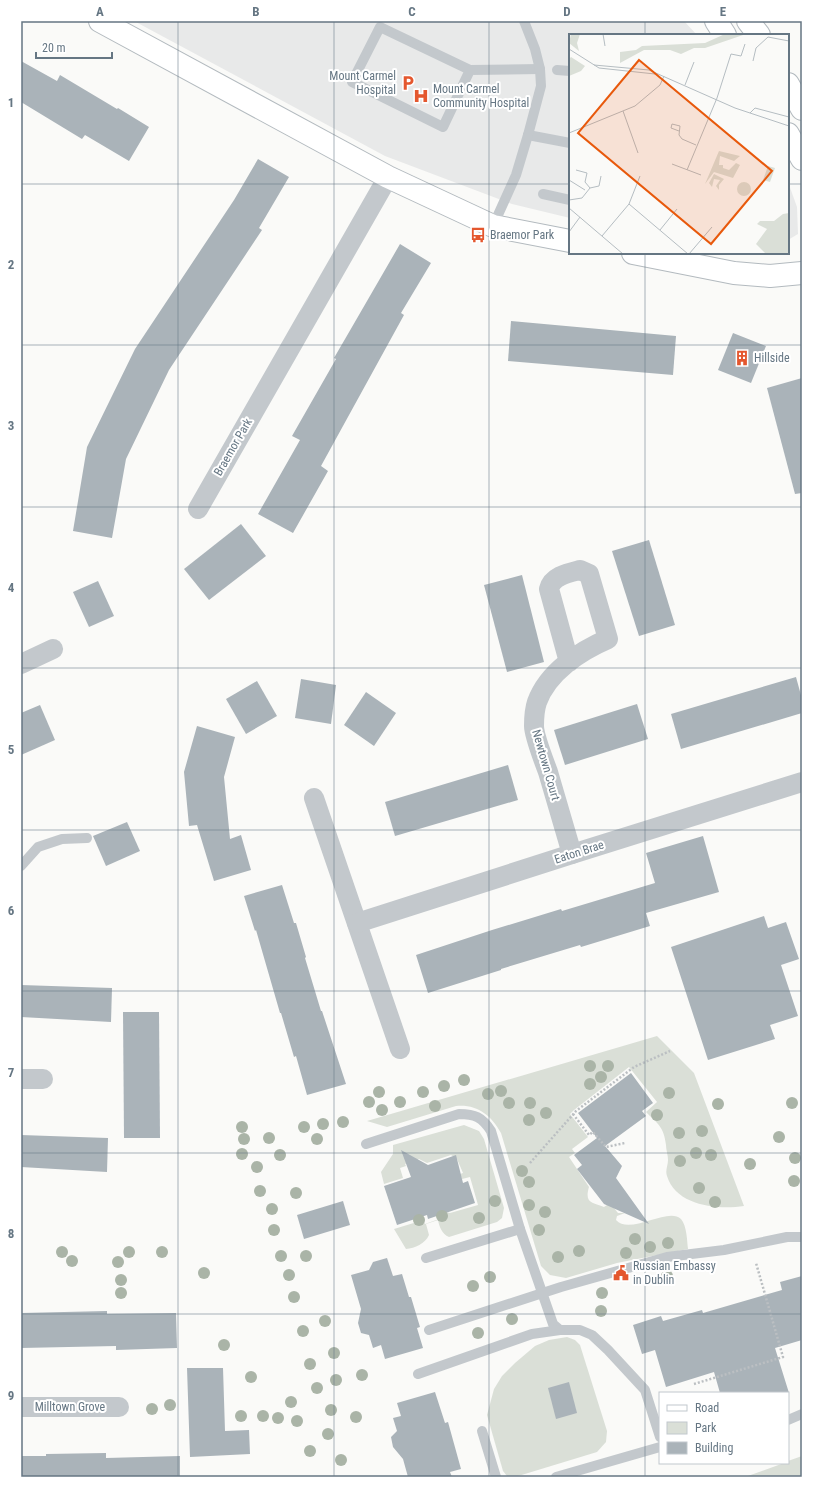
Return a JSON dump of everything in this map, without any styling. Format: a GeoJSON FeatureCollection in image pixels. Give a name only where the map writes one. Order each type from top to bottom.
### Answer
{"type":"FeatureCollection","features":[{"type":"Feature","properties":{"kind":"street"},"geometry":{"type":"LineString","coordinates":[[100,21],[388,177],[493,226],[569,241]]}},
{"type":"Feature","properties":{"kind":"street"},"geometry":{"type":"LineString","coordinates":[[716,21],[724,34]]}},
{"type":"Feature","properties":{"kind":"street"},"geometry":{"type":"LineString","coordinates":[[748,21],[758,34]]}},
{"type":"Feature","properties":{"kind":"street"},"geometry":{"type":"LineString","coordinates":[[789,86],[802,109]]}},
{"type":"Feature","properties":{"kind":"street"},"geometry":{"type":"LineString","coordinates":[[789,136],[802,159]]}},
{"type":"Feature","properties":{"kind":"street","name":"Braemor Park"},"geometry":{"type":"LineString","coordinates":[[198,509],[388,177]]}},
{"type":"Feature","properties":{"kind":"street"},"geometry":{"type":"LineString","coordinates":[[638,254],[734,273],[770,276],[802,273]]}},
{"type":"Feature","properties":{"kind":"street"},"geometry":{"type":"LineString","coordinates":[[21,664],[53,649]]}},
{"type":"Feature","properties":{"kind":"street","name":"Newtown Court"},"geometry":{"type":"LineString","coordinates":[[569,662],[561,668],[545,686],[536,703],[534,727],[572,854]]}},
{"type":"Feature","properties":{"kind":"street","name":"Eaton Brae"},"geometry":{"type":"LineString","coordinates":[[357,923],[802,782]]}},
{"type":"Feature","properties":{"kind":"street"},"geometry":{"type":"LineString","coordinates":[[314,798],[400,1049]]}},
{"type":"Feature","properties":{"kind":"street"},"geometry":{"type":"LineString","coordinates":[[21,1080],[44,1079]]}},
{"type":"Feature","properties":{"kind":"street","name":"Milltown Grove"},"geometry":{"type":"LineString","coordinates":[[21,1407],[119,1407]]}},
{"type":"Feature","properties":{"kind":"lane"},"geometry":{"type":"LineString","coordinates":[[493,226],[516,175],[541,86],[540,68],[535,49],[524,21]]}},
{"type":"Feature","properties":{"kind":"lane"},"geometry":{"type":"LineString","coordinates":[[470,70],[443,127],[352,82],[380,27],[470,70],[540,68]]}},
{"type":"Feature","properties":{"kind":"lane"},"geometry":{"type":"LineString","coordinates":[[557,70],[569,71]]}},
{"type":"Feature","properties":{"kind":"lane"},"geometry":{"type":"LineString","coordinates":[[528,135],[569,143]]}},
{"type":"Feature","properties":{"kind":"lane"},"geometry":{"type":"LineString","coordinates":[[543,194],[569,200]]}},
{"type":"Feature","properties":{"kind":"lane"},"geometry":{"type":"LineString","coordinates":[[21,866],[38,848],[62,839],[86,838]]}},
{"type":"Feature","properties":{"kind":"lane"},"geometry":{"type":"LineString","coordinates":[[366,1144],[459,1114],[468,1114],[485,1122],[491,1131],[520,1229],[553,1324],[560,1330]]}},
{"type":"Feature","properties":{"kind":"lane"},"geometry":{"type":"LineString","coordinates":[[426,1258],[520,1229]]}},
{"type":"Feature","properties":{"kind":"lane"},"geometry":{"type":"LineString","coordinates":[[429,1330],[667,1257],[724,1250],[788,1237],[802,1237]]}},
{"type":"Feature","properties":{"kind":"lane"},"geometry":{"type":"LineString","coordinates":[[418,1374],[532,1334],[560,1330],[580,1330],[592,1335],[645,1390],[659,1434]]}},
{"type":"Feature","properties":{"kind":"lane"},"geometry":{"type":"LineString","coordinates":[[789,1420],[802,1414]]}},
{"type":"Feature","properties":{"kind":"lane"},"geometry":{"type":"LineString","coordinates":[[482,1431],[496,1477]]}},
{"type":"Feature","properties":{"kind":"lane"},"geometry":{"type":"LineString","coordinates":[[556,1477],[659,1447]]}},
{"type":"Feature","properties":{"kind":"path"},"geometry":{"type":"LineString","coordinates":[[530,1163],[573,1114],[634,1067],[670,1051]]}},
{"type":"Feature","properties":{"kind":"path"},"geometry":{"type":"LineString","coordinates":[[573,1114],[589,1135],[593,1132],[606,1147],[625,1143]]}},
{"type":"Feature","properties":{"kind":"path"},"geometry":{"type":"LineString","coordinates":[[694,1384],[783,1357],[751,1244]]}},
{"type":"Feature","properties":{"kind":"shaded area","name":"Mount Carmel Community Hospital"},"geometry":{"type":"Polygon","coordinates":[[[134,21],[684,21],[696,34],[569,34],[569,218],[512,204],[385,156],[134,21]]]}},
{"type":"Feature","properties":{"kind":"shaded area"},"geometry":{"type":"Polygon","coordinates":[[[789,185],[797,207],[798,234],[789,239],[789,185]]]}},
{"type":"Feature","properties":{"kind":"green space"},"geometry":{"type":"Polygon","coordinates":[[[657,1036],[694,1073],[744,1206],[722,1207],[699,1204],[688,1200],[679,1194],[672,1186],[666,1174],[668,1158],[664,1134],[660,1126],[646,1112],[657,1102],[629,1067],[570,1114],[588,1137],[572,1149],[575,1153],[569,1157],[589,1187],[588,1197],[590,1202],[604,1207],[610,1203],[618,1213],[625,1213],[617,1216],[616,1220],[622,1224],[630,1225],[667,1216],[675,1216],[683,1222],[688,1249],[617,1263],[566,1278],[550,1275],[541,1266],[501,1133],[488,1116],[477,1109],[456,1106],[387,1127],[367,1121],[657,1036]]]}},
{"type":"Feature","properties":{"kind":"green space"},"geometry":{"type":"Polygon","coordinates":[[[464,1125],[479,1131],[484,1139],[504,1208],[502,1218],[497,1222],[449,1237],[443,1232],[438,1220],[426,1224],[429,1235],[425,1241],[416,1247],[406,1249],[394,1229],[417,1222],[414,1212],[420,1210],[425,1224],[439,1219],[437,1210],[450,1213],[478,1205],[470,1177],[462,1179],[460,1174],[463,1173],[457,1159],[451,1155],[427,1163],[419,1159],[405,1164],[406,1166],[400,1168],[403,1178],[384,1184],[381,1172],[393,1154],[393,1145],[464,1125]]]}},
{"type":"Feature","properties":{"kind":"green space"},"geometry":{"type":"Polygon","coordinates":[[[567,1337],[575,1340],[580,1345],[607,1431],[606,1442],[597,1452],[515,1477],[507,1476],[503,1471],[487,1415],[494,1389],[502,1376],[535,1346],[549,1340],[567,1337]]]}},
{"type":"Feature","properties":{"kind":"green space"},"geometry":{"type":"Polygon","coordinates":[[[802,1456],[802,1477],[745,1477],[781,1464],[789,1464],[789,1461],[802,1456]]]}},
{"type":"Feature","properties":{"kind":"building"},"geometry":{"type":"Polygon","coordinates":[[[21,61],[57,81],[60,75],[149,127],[129,161],[85,135],[82,139],[21,102],[21,61]]]}},
{"type":"Feature","properties":{"kind":"building"},"geometry":{"type":"Polygon","coordinates":[[[258,159],[289,177],[259,228],[262,230],[169,370],[126,459],[112,538],[73,531],[87,447],[135,349],[234,200],[258,159]]]}},
{"type":"Feature","properties":{"kind":"building"},"geometry":{"type":"Polygon","coordinates":[[[400,244],[431,263],[401,313],[404,315],[321,466],[328,471],[293,533],[258,514],[300,440],[292,436],[336,359],[334,358],[400,244]]]}},
{"type":"Feature","properties":{"kind":"building"},"geometry":{"type":"Polygon","coordinates":[[[511,321],[676,336],[673,375],[508,361],[511,321]]]}},
{"type":"Feature","properties":{"kind":"building","name":"Hillside"},"geometry":{"type":"Polygon","coordinates":[[[733,333],[766,346],[751,383],[718,370],[733,333]]]}},
{"type":"Feature","properties":{"kind":"building"},"geometry":{"type":"Polygon","coordinates":[[[802,378],[802,493],[795,494],[767,388],[802,378]]]}},
{"type":"Feature","properties":{"kind":"building"},"geometry":{"type":"Polygon","coordinates":[[[241,524],[266,556],[209,600],[184,569],[241,524]]]}},
{"type":"Feature","properties":{"kind":"building"},"geometry":{"type":"Polygon","coordinates":[[[649,540],[675,625],[639,636],[612,551],[649,540]]]}},
{"type":"Feature","properties":{"kind":"building"},"geometry":{"type":"Polygon","coordinates":[[[522,575],[544,662],[507,672],[484,585],[522,575]]]}},
{"type":"Feature","properties":{"kind":"building"},"geometry":{"type":"Polygon","coordinates":[[[98,581],[114,616],[89,627],[73,592],[98,581]]]}},
{"type":"Feature","properties":{"kind":"building"},"geometry":{"type":"Polygon","coordinates":[[[796,677],[802,699],[802,713],[681,749],[671,714],[796,677]]]}},
{"type":"Feature","properties":{"kind":"building"},"geometry":{"type":"Polygon","coordinates":[[[301,679],[336,685],[331,724],[295,718],[301,679]]]}},
{"type":"Feature","properties":{"kind":"building"},"geometry":{"type":"Polygon","coordinates":[[[257,681],[277,716],[246,734],[226,699],[257,681]]]}},
{"type":"Feature","properties":{"kind":"building"},"geometry":{"type":"Polygon","coordinates":[[[366,692],[396,713],[374,746],[344,725],[366,692]]]}},
{"type":"Feature","properties":{"kind":"building"},"geometry":{"type":"Polygon","coordinates":[[[637,704],[648,739],[565,765],[554,730],[637,704]]]}},
{"type":"Feature","properties":{"kind":"building"},"geometry":{"type":"Polygon","coordinates":[[[40,705],[55,740],[21,755],[21,713],[40,705]]]}},
{"type":"Feature","properties":{"kind":"building"},"geometry":{"type":"Polygon","coordinates":[[[197,726],[235,737],[224,777],[230,839],[241,835],[251,870],[214,881],[197,825],[189,826],[184,772],[197,726]]]}},
{"type":"Feature","properties":{"kind":"building"},"geometry":{"type":"Polygon","coordinates":[[[508,765],[518,800],[395,836],[385,802],[508,765]]]}},
{"type":"Feature","properties":{"kind":"building"},"geometry":{"type":"Polygon","coordinates":[[[127,822],[140,851],[106,866],[93,836],[127,822]]]}},
{"type":"Feature","properties":{"kind":"building"},"geometry":{"type":"Polygon","coordinates":[[[703,836],[719,892],[646,913],[650,926],[581,947],[580,945],[428,993],[416,955],[561,909],[562,911],[655,883],[646,853],[703,836]]]}},
{"type":"Feature","properties":{"kind":"building"},"geometry":{"type":"Polygon","coordinates":[[[282,885],[294,923],[296,923],[321,1011],[346,1084],[307,1095],[296,1056],[294,1057],[256,930],[255,931],[244,896],[282,885]]]}},
{"type":"Feature","properties":{"kind":"building"},"geometry":{"type":"Polygon","coordinates":[[[764,916],[768,928],[786,922],[799,959],[781,965],[798,1016],[770,1025],[775,1039],[708,1060],[671,947],[764,916]]]}},
{"type":"Feature","properties":{"kind":"building"},"geometry":{"type":"Polygon","coordinates":[[[21,985],[112,988],[111,1022],[21,1017],[21,985]]]}},
{"type":"Feature","properties":{"kind":"building"},"geometry":{"type":"Polygon","coordinates":[[[123,1012],[159,1012],[160,1138],[124,1138],[123,1012]]]}},
{"type":"Feature","properties":{"kind":"building"},"geometry":{"type":"Polygon","coordinates":[[[631,1073],[653,1103],[642,1111],[646,1116],[605,1146],[622,1166],[616,1178],[649,1224],[604,1204],[577,1169],[582,1165],[574,1155],[597,1138],[578,1113],[631,1073]]]}},
{"type":"Feature","properties":{"kind":"building"},"geometry":{"type":"Polygon","coordinates":[[[21,1135],[108,1138],[107,1172],[21,1167],[21,1135]]]}},
{"type":"Feature","properties":{"kind":"building"},"geometry":{"type":"Polygon","coordinates":[[[401,1150],[428,1165],[456,1155],[463,1183],[468,1181],[475,1203],[428,1219],[427,1215],[397,1225],[384,1186],[411,1177],[401,1150]]]}},
{"type":"Feature","properties":{"kind":"building"},"geometry":{"type":"Polygon","coordinates":[[[343,1201],[350,1225],[304,1239],[297,1215],[343,1201]]]}},
{"type":"Feature","properties":{"kind":"building"},"geometry":{"type":"Polygon","coordinates":[[[387,1258],[393,1276],[402,1274],[420,1327],[417,1328],[423,1348],[385,1359],[381,1345],[373,1348],[369,1335],[361,1333],[358,1323],[361,1309],[351,1275],[369,1270],[373,1262],[387,1258]]]}},
{"type":"Feature","properties":{"kind":"building"},"geometry":{"type":"Polygon","coordinates":[[[802,1276],[802,1340],[775,1348],[789,1392],[720,1392],[714,1372],[666,1387],[655,1350],[642,1354],[633,1325],[661,1316],[663,1321],[702,1310],[703,1313],[782,1290],[780,1282],[802,1276]]]}},
{"type":"Feature","properties":{"kind":"building"},"geometry":{"type":"Polygon","coordinates":[[[107,1311],[107,1314],[176,1313],[177,1348],[116,1350],[116,1346],[21,1348],[21,1313],[107,1311]]]}},
{"type":"Feature","properties":{"kind":"building"},"geometry":{"type":"Polygon","coordinates":[[[187,1368],[223,1368],[225,1431],[249,1430],[250,1454],[190,1457],[187,1368]]]}},
{"type":"Feature","properties":{"kind":"building"},"geometry":{"type":"Polygon","coordinates":[[[569,1382],[577,1413],[556,1419],[548,1388],[569,1382]]]}},
{"type":"Feature","properties":{"kind":"building"},"geometry":{"type":"Polygon","coordinates":[[[435,1392],[445,1423],[448,1422],[461,1469],[450,1472],[452,1477],[408,1477],[403,1459],[393,1447],[391,1437],[397,1431],[393,1418],[401,1416],[397,1403],[435,1392]]]}},
{"type":"Feature","properties":{"kind":"building"},"geometry":{"type":"Polygon","coordinates":[[[106,1453],[106,1458],[180,1456],[180,1477],[21,1477],[21,1456],[106,1453]]]}},
{"type":"Feature","properties":{"kind":"place","name":"Mount Carmel Hospital"},"geometry":{"type":"Point","coordinates":[408,83]}},
{"type":"Feature","properties":{"kind":"place","name":"Mount Carmel Community Hospital"},"geometry":{"type":"Point","coordinates":[421,96]}},
{"type":"Feature","properties":{"kind":"place","name":"Braemor Park"},"geometry":{"type":"Point","coordinates":[478,235]}},
{"type":"Feature","properties":{"kind":"place","name":"Hillside"},"geometry":{"type":"Point","coordinates":[742,358]}},
{"type":"Feature","properties":{"kind":"place","name":"Russian Embassy in Dublin"},"geometry":{"type":"Point","coordinates":[621,1273]}}]}
